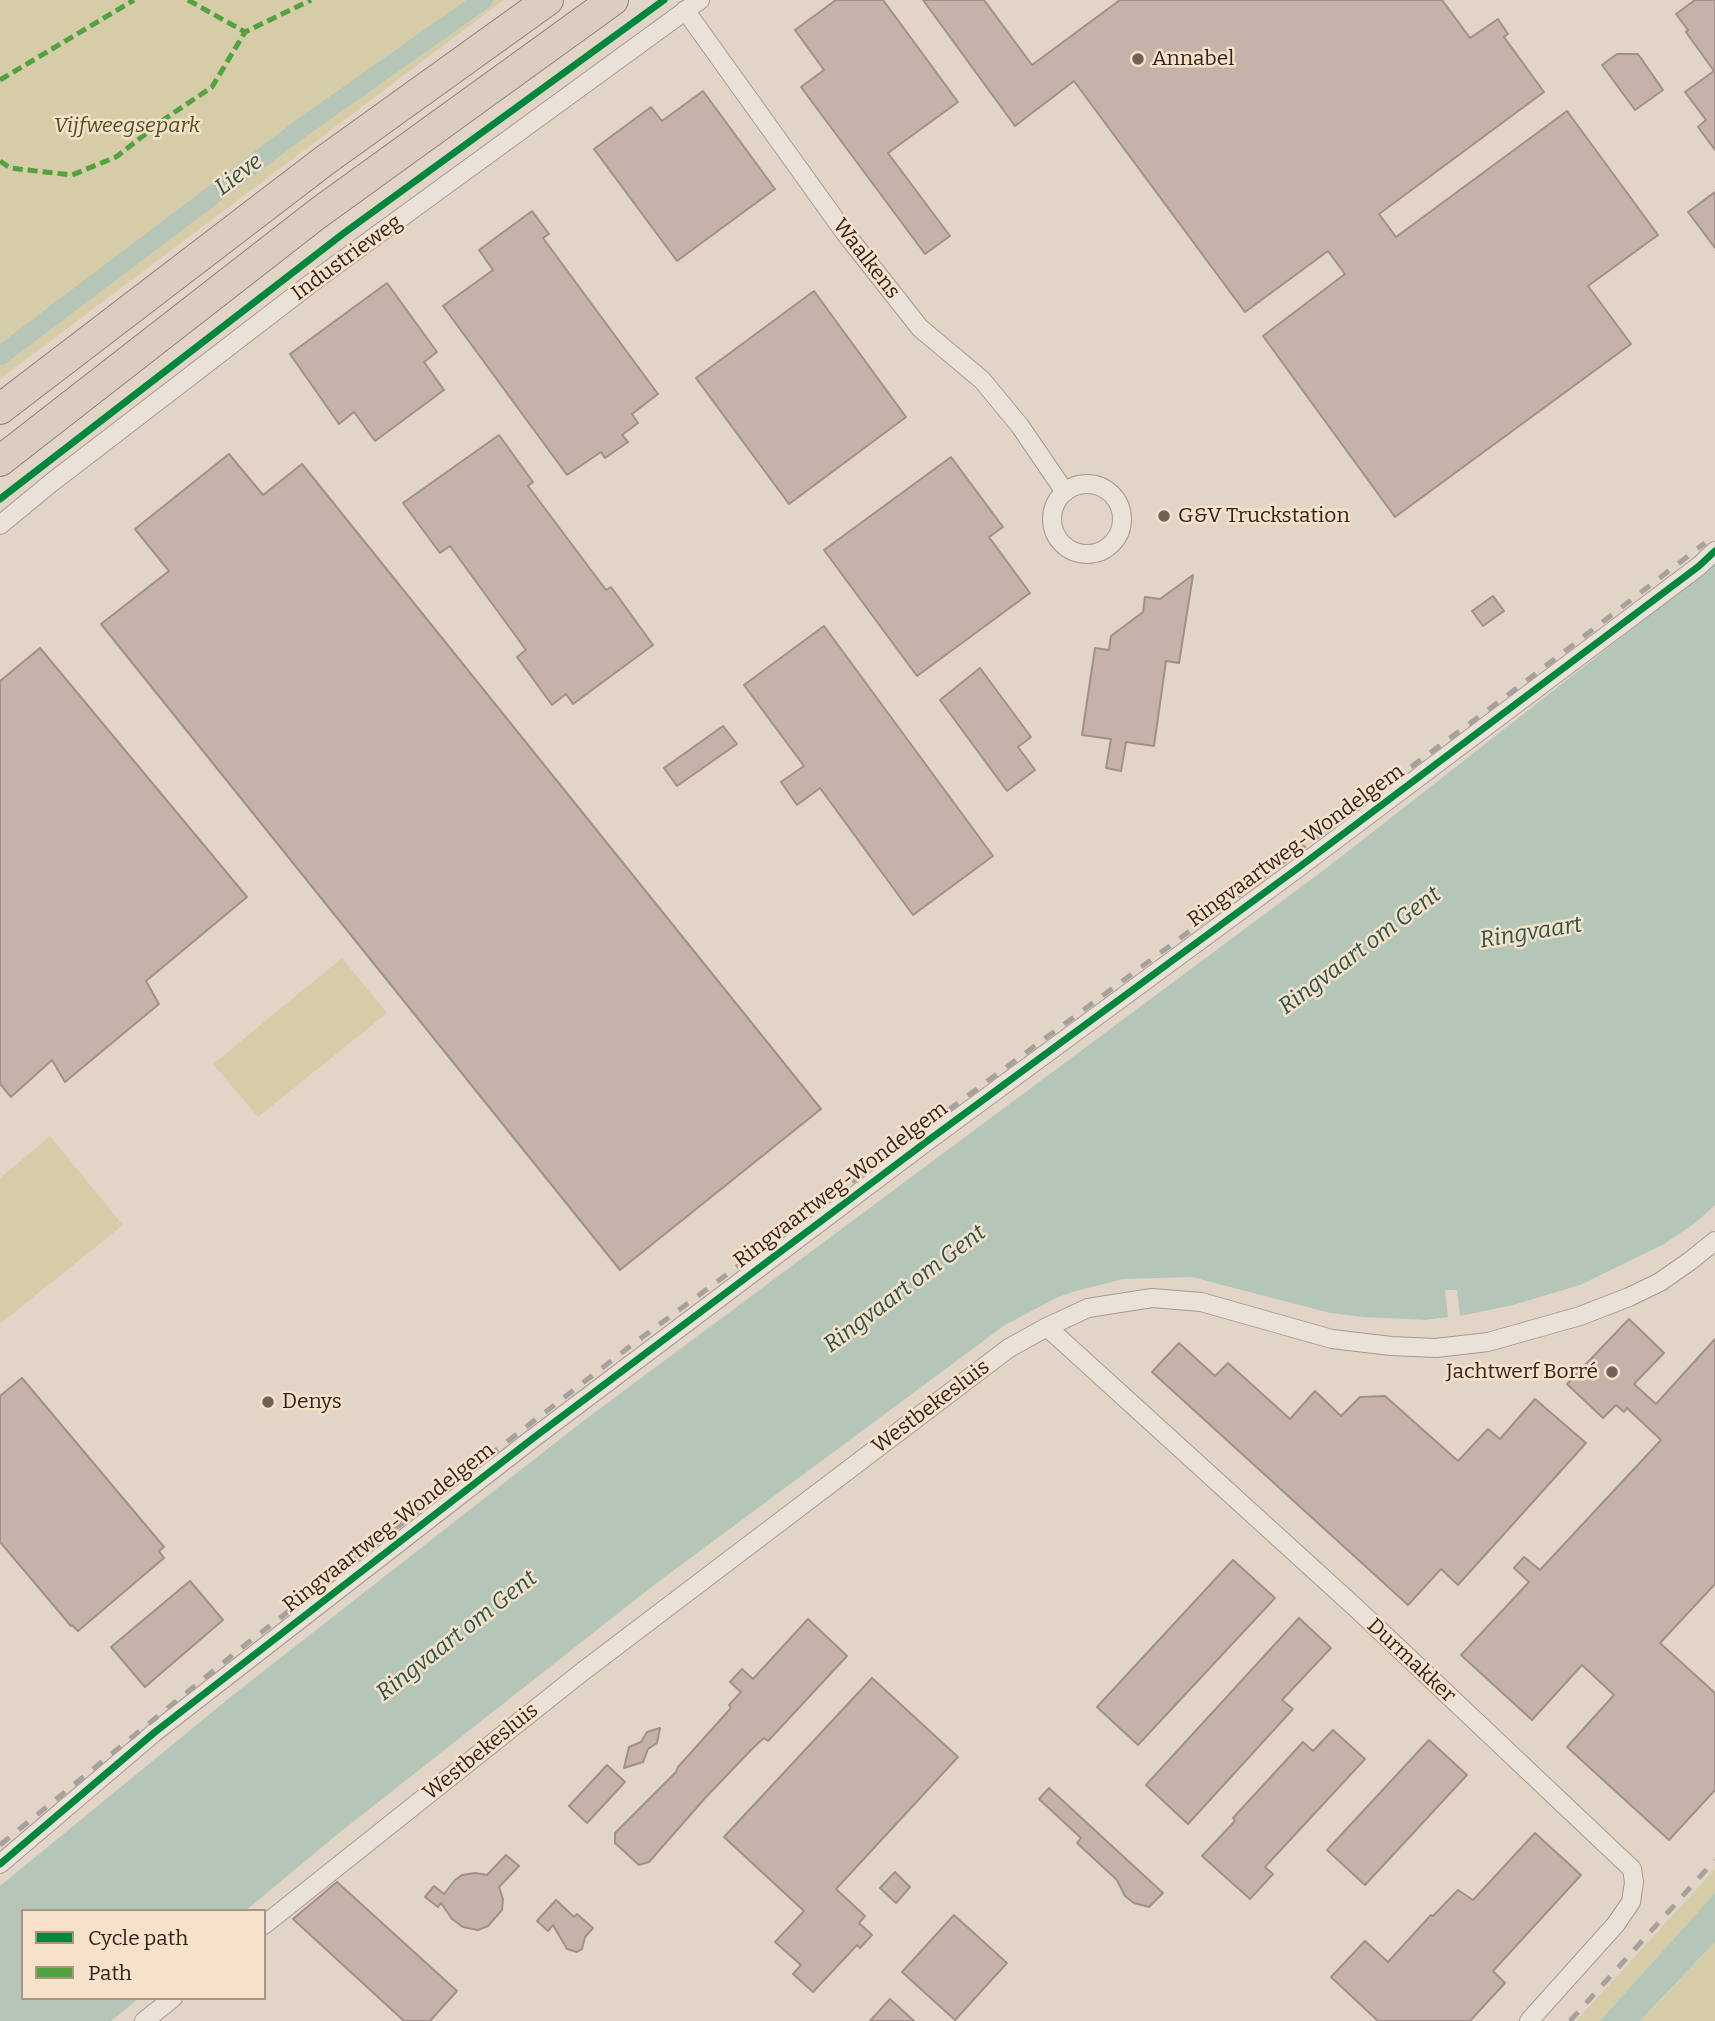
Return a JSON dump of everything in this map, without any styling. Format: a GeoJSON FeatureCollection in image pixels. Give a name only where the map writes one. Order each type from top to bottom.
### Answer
{"type":"FeatureCollection","features":[{"type":"Feature","properties":{"kind":"highway"},"geometry":{"type":"LineString","coordinates":[[0,409],[324,161],[548,0]]}},
{"type":"Feature","properties":{"kind":"highway"},"geometry":{"type":"LineString","coordinates":[[0,461],[317,214],[612,0]]}},
{"type":"Feature","properties":{"kind":"street","name":"Waalkens"},"geometry":{"type":"LineString","coordinates":[[693,5],[866,260],[919,328],[982,380],[1020,426],[1065,492]]}},
{"type":"Feature","properties":{"kind":"street","name":"Industrieweg"},"geometry":{"type":"LineString","coordinates":[[0,525],[314,281],[693,5]]}},
{"type":"Feature","properties":{"kind":"street"},"geometry":{"type":"LineString","coordinates":[[1080,484],[1091,484],[1112,493],[1119,502],[1122,525],[1111,545],[1090,554],[1078,553],[1059,540],[1053,529],[1052,518],[1054,506],[1065,492],[1080,484]]}},
{"type":"Feature","properties":{"kind":"street","name":"Ringvaartweg-Wondelgem"},"geometry":{"type":"LineString","coordinates":[[0,1864],[155,1732],[532,1439],[948,1126],[1298,868],[1715,551]]}},
{"type":"Feature","properties":{"kind":"street","name":"Westbekesluis"},"geometry":{"type":"LineString","coordinates":[[266,1923],[582,1672],[1009,1348],[1047,1327],[1088,1308],[1138,1299],[1174,1299],[1201,1303],[1332,1339],[1436,1348],[1468,1344],[1529,1332],[1580,1317],[1629,1297],[1660,1282],[1715,1241]]}},
{"type":"Feature","properties":{"kind":"street","name":"Durmakker"},"geometry":{"type":"LineString","coordinates":[[1047,1327],[1356,1608],[1632,1869],[1634,1882],[1631,1902],[1616,1924],[1529,2021]]}},
{"type":"Feature","properties":{"kind":"street"},"geometry":{"type":"LineString","coordinates":[[144,2021],[170,2000]]}},
{"type":"Feature","properties":{"kind":"green space","name":"Vijfweegsepark"},"geometry":{"type":"Polygon","coordinates":[[[0,0],[504,0],[0,379],[0,0]]]}},
{"type":"Feature","properties":{"kind":"green space"},"geometry":{"type":"Polygon","coordinates":[[[342,958],[387,1013],[258,1117],[213,1064],[342,958]]]}},
{"type":"Feature","properties":{"kind":"green space"},"geometry":{"type":"Polygon","coordinates":[[[50,1136],[123,1225],[0,1324],[0,1178],[50,1136]]]}},
{"type":"Feature","properties":{"kind":"green space"},"geometry":{"type":"Polygon","coordinates":[[[1715,1869],[1715,1893],[1600,2021],[1576,2021],[1715,1869]]]}},
{"type":"Feature","properties":{"kind":"green space"},"geometry":{"type":"Polygon","coordinates":[[[1715,1942],[1715,2021],[1640,2021],[1661,2000],[1715,1942]]]}},
{"type":"Feature","properties":{"kind":"water"},"geometry":{"type":"Polygon","coordinates":[[[1715,564],[1715,1205],[1695,1223],[1664,1244],[1580,1285],[1513,1305],[1460,1316],[1457,1290],[1445,1290],[1448,1317],[1425,1320],[1363,1317],[1330,1313],[1192,1277],[1123,1279],[1058,1297],[1005,1325],[654,1585],[339,1833],[247,1909],[21,1909],[21,2000],[137,2000],[111,2021],[0,2021],[0,1886],[233,1695],[582,1422],[1328,867],[1715,564]]]}},
{"type":"Feature","properties":{"kind":"water"},"geometry":{"type":"Polygon","coordinates":[[[1715,1893],[1715,1942],[1640,2021],[1600,2021],[1715,1893]]]}},
{"type":"Feature","properties":{"kind":"building"},"geometry":{"type":"Polygon","coordinates":[[[836,0],[883,0],[958,102],[888,153],[950,236],[925,254],[801,87],[824,70],[795,30],[836,0]]]}},
{"type":"Feature","properties":{"kind":"building"},"geometry":{"type":"Polygon","coordinates":[[[923,0],[984,0],[1032,65],[1120,0],[1442,0],[1470,38],[1498,19],[1508,34],[1504,37],[1544,92],[1379,214],[1396,237],[1567,111],[1658,235],[1588,286],[1631,344],[1395,517],[1263,336],[1345,274],[1328,251],[1245,312],[1074,81],[1015,126],[923,0]]]}},
{"type":"Feature","properties":{"kind":"building"},"geometry":{"type":"Polygon","coordinates":[[[1695,0],[1715,0],[1715,150],[1698,127],[1706,120],[1685,92],[1714,71],[1676,14],[1695,0]]]}},
{"type":"Feature","properties":{"kind":"building"},"geometry":{"type":"Polygon","coordinates":[[[1617,54],[1638,54],[1663,90],[1635,110],[1602,65],[1617,54]]]}},
{"type":"Feature","properties":{"kind":"building"},"geometry":{"type":"Polygon","coordinates":[[[703,91],[775,189],[677,261],[594,149],[651,107],[662,121],[703,91]]]}},
{"type":"Feature","properties":{"kind":"building"},"geometry":{"type":"Polygon","coordinates":[[[1715,192],[1715,248],[1688,212],[1715,192]]]}},
{"type":"Feature","properties":{"kind":"building"},"geometry":{"type":"Polygon","coordinates":[[[532,211],[549,234],[543,238],[658,394],[632,414],[638,423],[622,435],[628,442],[605,458],[601,452],[567,475],[443,306],[493,270],[479,250],[532,211]]]}},
{"type":"Feature","properties":{"kind":"building"},"geometry":{"type":"Polygon","coordinates":[[[387,283],[437,352],[424,362],[444,390],[375,441],[354,412],[339,424],[290,354],[387,283]]]}},
{"type":"Feature","properties":{"kind":"building"},"geometry":{"type":"Polygon","coordinates":[[[814,291],[906,417],[789,504],[696,378],[814,291]]]}},
{"type":"Feature","properties":{"kind":"building"},"geometry":{"type":"Polygon","coordinates":[[[499,435],[533,482],[528,486],[606,590],[611,587],[653,645],[573,704],[566,694],[552,705],[517,657],[526,650],[450,546],[440,553],[403,503],[499,435]]]}},
{"type":"Feature","properties":{"kind":"building"},"geometry":{"type":"Polygon","coordinates":[[[229,454],[263,495],[302,464],[821,1109],[620,1270],[101,624],[169,571],[135,529],[229,454]]]}},
{"type":"Feature","properties":{"kind":"building"},"geometry":{"type":"Polygon","coordinates":[[[951,457],[1003,527],[989,537],[1030,593],[917,676],[824,550],[951,457]]]}},
{"type":"Feature","properties":{"kind":"building"},"geometry":{"type":"Polygon","coordinates":[[[1193,575],[1179,663],[1166,661],[1154,746],[1126,742],[1121,771],[1106,768],[1111,739],[1082,735],[1095,648],[1109,650],[1111,636],[1143,612],[1145,597],[1160,599],[1193,575]]]}},
{"type":"Feature","properties":{"kind":"building"},"geometry":{"type":"Polygon","coordinates":[[[1493,596],[1504,611],[1483,626],[1472,611],[1493,596]]]}},
{"type":"Feature","properties":{"kind":"building"},"geometry":{"type":"Polygon","coordinates":[[[824,626],[993,856],[913,915],[820,788],[797,805],[781,782],[804,766],[744,685],[824,626]]]}},
{"type":"Feature","properties":{"kind":"building"},"geometry":{"type":"Polygon","coordinates":[[[40,648],[247,897],[146,981],[159,1004],[65,1082],[52,1060],[11,1097],[0,1084],[0,681],[40,648]]]}},
{"type":"Feature","properties":{"kind":"building"},"geometry":{"type":"Polygon","coordinates":[[[980,668],[1031,737],[1018,747],[1035,770],[1007,791],[940,700],[980,668]]]}},
{"type":"Feature","properties":{"kind":"building"},"geometry":{"type":"Polygon","coordinates":[[[723,726],[737,744],[677,786],[664,768],[723,726]]]}},
{"type":"Feature","properties":{"kind":"building"},"geometry":{"type":"Polygon","coordinates":[[[1629,1319],[1664,1353],[1634,1384],[1656,1404],[1715,1339],[1715,1584],[1660,1643],[1715,1693],[1715,1790],[1669,1840],[1567,1747],[1614,1695],[1582,1665],[1532,1720],[1461,1655],[1529,1582],[1514,1568],[1524,1557],[1540,1570],[1661,1440],[1627,1408],[1624,1412],[1616,1405],[1603,1418],[1567,1384],[1629,1319]]]}},
{"type":"Feature","properties":{"kind":"building"},"geometry":{"type":"Polygon","coordinates":[[[1179,1343],[1215,1376],[1228,1363],[1290,1419],[1315,1391],[1341,1416],[1360,1397],[1385,1396],[1458,1461],[1488,1429],[1500,1439],[1535,1399],[1586,1443],[1458,1585],[1441,1569],[1408,1605],[1152,1372],[1179,1343]]]}},
{"type":"Feature","properties":{"kind":"building"},"geometry":{"type":"Polygon","coordinates":[[[22,1378],[164,1547],[159,1551],[164,1558],[78,1631],[0,1542],[0,1396],[22,1378]]]}},
{"type":"Feature","properties":{"kind":"building"},"geometry":{"type":"Polygon","coordinates":[[[1233,1560],[1275,1598],[1138,1745],[1097,1707],[1233,1560]]]}},
{"type":"Feature","properties":{"kind":"building"},"geometry":{"type":"Polygon","coordinates":[[[190,1581],[223,1620],[145,1687],[111,1647],[190,1581]]]}},
{"type":"Feature","properties":{"kind":"building"},"geometry":{"type":"Polygon","coordinates":[[[1299,1618],[1331,1648],[1282,1700],[1293,1709],[1188,1824],[1146,1785],[1299,1618]]]}},
{"type":"Feature","properties":{"kind":"building"},"geometry":{"type":"Polygon","coordinates":[[[808,1619],[847,1656],[768,1741],[764,1738],[754,1747],[649,1862],[639,1865],[615,1843],[615,1833],[676,1772],[731,1708],[729,1705],[741,1692],[730,1682],[742,1669],[753,1679],[808,1619]]]}},
{"type":"Feature","properties":{"kind":"building"},"geometry":{"type":"Polygon","coordinates":[[[872,1678],[958,1757],[836,1889],[865,1916],[859,1923],[872,1935],[860,1948],[857,1945],[813,1992],[793,1974],[801,1965],[775,1942],[804,1911],[724,1837],[872,1678]]]}},
{"type":"Feature","properties":{"kind":"building"},"geometry":{"type":"Polygon","coordinates":[[[660,1728],[657,1743],[648,1749],[643,1762],[624,1768],[629,1747],[641,1742],[647,1732],[660,1728]]]}},
{"type":"Feature","properties":{"kind":"building"},"geometry":{"type":"Polygon","coordinates":[[[1333,1730],[1365,1759],[1265,1867],[1273,1874],[1250,1899],[1202,1856],[1303,1742],[1313,1751],[1333,1730]]]}},
{"type":"Feature","properties":{"kind":"building"},"geometry":{"type":"Polygon","coordinates":[[[1429,1740],[1467,1775],[1365,1885],[1327,1850],[1429,1740]]]}},
{"type":"Feature","properties":{"kind":"building"},"geometry":{"type":"Polygon","coordinates":[[[607,1765],[625,1782],[587,1823],[569,1806],[607,1765]]]}},
{"type":"Feature","properties":{"kind":"building"},"geometry":{"type":"Polygon","coordinates":[[[1049,1788],[1163,1893],[1149,1907],[1134,1903],[1125,1896],[1117,1880],[1077,1843],[1081,1838],[1039,1799],[1049,1788]]]}},
{"type":"Feature","properties":{"kind":"building"},"geometry":{"type":"Polygon","coordinates":[[[1535,1833],[1581,1875],[1493,1971],[1505,1983],[1470,2021],[1378,2021],[1331,1977],[1365,1941],[1388,1962],[1458,1890],[1473,1900],[1535,1833]]]}},
{"type":"Feature","properties":{"kind":"building"},"geometry":{"type":"Polygon","coordinates":[[[506,1855],[519,1866],[499,1887],[503,1899],[502,1910],[488,1926],[478,1930],[463,1927],[452,1919],[441,1903],[438,1907],[425,1897],[434,1886],[444,1894],[462,1875],[487,1875],[506,1855]]]}},
{"type":"Feature","properties":{"kind":"building"},"geometry":{"type":"Polygon","coordinates":[[[895,1872],[910,1887],[896,1903],[880,1888],[895,1872]]]}},
{"type":"Feature","properties":{"kind":"building"},"geometry":{"type":"Polygon","coordinates":[[[337,1882],[457,1991],[430,2021],[404,2021],[293,1919],[337,1882]]]}},
{"type":"Feature","properties":{"kind":"building"},"geometry":{"type":"Polygon","coordinates":[[[556,1900],[574,1917],[577,1914],[593,1928],[585,1937],[582,1949],[577,1952],[567,1949],[553,1925],[548,1931],[537,1921],[556,1900]]]}},
{"type":"Feature","properties":{"kind":"building"},"geometry":{"type":"Polygon","coordinates":[[[954,1915],[1007,1963],[955,2020],[902,1972],[954,1915]]]}},
{"type":"Feature","properties":{"kind":"building"},"geometry":{"type":"Polygon","coordinates":[[[890,1999],[914,2021],[870,2021],[890,1999]]]}},
{"type":"Feature","properties":{"kind":"waterway","name":"Lieve"},"geometry":{"type":"LineString","coordinates":[[0,356],[300,129],[483,0]]}},
{"type":"Feature","properties":{"kind":"railway"},"geometry":{"type":"LineString","coordinates":[[0,1845],[245,1645],[633,1344],[1504,698],[1705,543]]}},
{"type":"Feature","properties":{"kind":"railway"},"geometry":{"type":"LineString","coordinates":[[1570,2021],[1715,1860]]}},
{"type":"Feature","properties":{"kind":"marked path"},"geometry":{"type":"LineString","coordinates":[[0,80],[134,0]]}},
{"type":"Feature","properties":{"kind":"marked path"},"geometry":{"type":"LineString","coordinates":[[188,0],[245,32]]}},
{"type":"Feature","properties":{"kind":"marked path"},"geometry":{"type":"LineString","coordinates":[[0,161],[10,168],[72,175],[116,157],[212,87],[245,32],[311,0]]}},
{"type":"Feature","properties":{"kind":"cycle path"},"geometry":{"type":"LineString","coordinates":[[0,499],[344,233],[664,0]]}},
{"type":"Feature","properties":{"kind":"cycle path"},"geometry":{"type":"LineString","coordinates":[[0,1864],[155,1732],[532,1439],[926,1142],[1298,868],[1699,566],[1715,551]]}},
{"type":"Feature","properties":{"kind":"place","name":"Annabel"},"geometry":{"type":"Point","coordinates":[1138,59]}},
{"type":"Feature","properties":{"kind":"place","name":"G&V Truckstation"},"geometry":{"type":"Point","coordinates":[1164,516]}},
{"type":"Feature","properties":{"kind":"place","name":"Jachtwerf Borré"},"geometry":{"type":"Point","coordinates":[1612,1372]}},
{"type":"Feature","properties":{"kind":"place","name":"Denys"},"geometry":{"type":"Point","coordinates":[268,1402]}},
{"type":"Feature","properties":{"kind":"water label","name":"Ringvaart"},"geometry":{"type":"Point","coordinates":[1531,933]}},
{"type":"Feature","properties":{"kind":"water label","name":"Ringvaart om Gent"},"geometry":{"type":"Point","coordinates":[1360,951]}},
{"type":"Feature","properties":{"kind":"water label","name":"Ringvaart om Gent"},"geometry":{"type":"Point","coordinates":[905,1289]}},
{"type":"Feature","properties":{"kind":"water label","name":"Ringvaart om Gent"},"geometry":{"type":"Point","coordinates":[457,1636]}}]}
